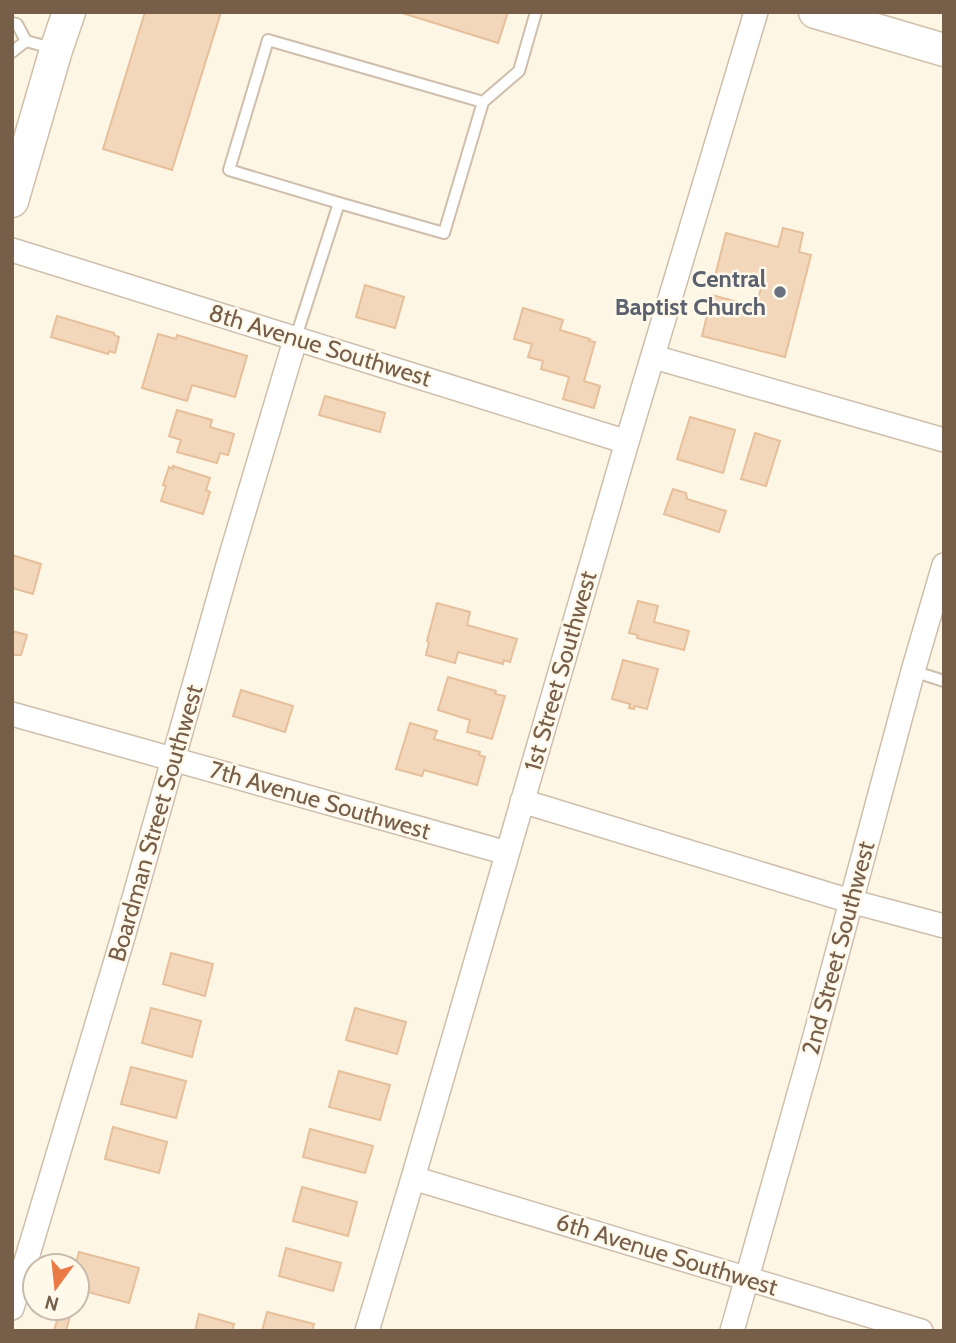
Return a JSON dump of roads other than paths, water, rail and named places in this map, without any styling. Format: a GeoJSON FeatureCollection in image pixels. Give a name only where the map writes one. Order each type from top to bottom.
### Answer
{"type":"FeatureCollection","features":[{"type":"Feature","properties":{"kind":"street"},"geometry":{"type":"LineString","coordinates":[[12,201],[69,12]]}},
{"type":"Feature","properties":{"kind":"street","name":"1st Street Southwest"},"geometry":{"type":"LineString","coordinates":[[367,1331],[756,12]]}},
{"type":"Feature","properties":{"kind":"street"},"geometry":{"type":"LineString","coordinates":[[815,12],[944,50]]}},
{"type":"Feature","properties":{"kind":"street","name":"8th Avenue Southwest"},"geometry":{"type":"LineString","coordinates":[[12,250],[627,442]]}},
{"type":"Feature","properties":{"kind":"street","name":"Boardman Street Southwest"},"geometry":{"type":"LineString","coordinates":[[12,1308],[296,337]]}},
{"type":"Feature","properties":{"kind":"street"},"geometry":{"type":"LineString","coordinates":[[654,357],[944,440]]}},
{"type":"Feature","properties":{"kind":"street","name":"2nd Street Southwest"},"geometry":{"type":"LineString","coordinates":[[732,1331],[944,565]]}},
{"type":"Feature","properties":{"kind":"street","name":"7th Avenue Southwest"},"geometry":{"type":"LineString","coordinates":[[12,714],[507,853]]}},
{"type":"Feature","properties":{"kind":"street"},"geometry":{"type":"LineString","coordinates":[[522,801],[850,901],[944,926]]}},
{"type":"Feature","properties":{"kind":"street","name":"6th Avenue Southwest"},"geometry":{"type":"LineString","coordinates":[[413,1178],[921,1331]]}},
{"type":"Feature","properties":{"kind":"lane"},"geometry":{"type":"LineString","coordinates":[[483,102],[268,40],[229,170],[444,233],[483,102],[519,71],[536,12]]}},
{"type":"Feature","properties":{"kind":"lane"},"geometry":{"type":"LineString","coordinates":[[12,23],[16,24],[26,40],[56,50]]}},
{"type":"Feature","properties":{"kind":"lane"},"geometry":{"type":"LineString","coordinates":[[12,52],[26,40]]}},
{"type":"Feature","properties":{"kind":"lane"},"geometry":{"type":"LineString","coordinates":[[296,337],[339,203]]}},
{"type":"Feature","properties":{"kind":"lane"},"geometry":{"type":"LineString","coordinates":[[913,671],[944,681]]}},
{"type":"Feature","properties":{"kind":"place","name":"Central Baptist Church"},"geometry":{"type":"Point","coordinates":[780,292]}}]}
